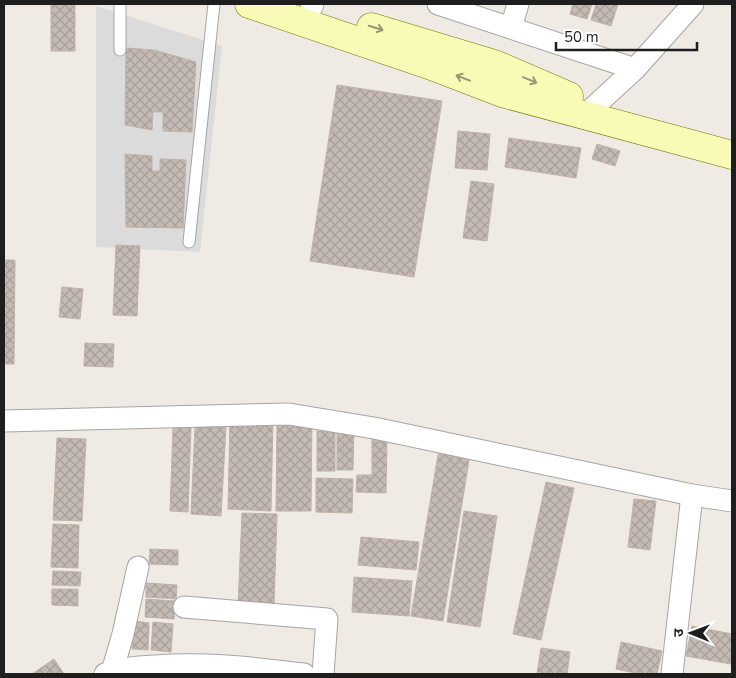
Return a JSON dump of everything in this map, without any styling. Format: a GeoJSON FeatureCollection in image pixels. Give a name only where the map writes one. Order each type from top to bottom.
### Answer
{"type":"FeatureCollection","features":[{"type":"Feature","properties":{"kind":"street"},"geometry":{"type":"LineString","coordinates":[[249,4],[429,65],[502,93],[732,141]]}},
{"type":"Feature","properties":{"kind":"street"},"geometry":{"type":"LineString","coordinates":[[438,4],[635,69]]}},
{"type":"Feature","properties":{"kind":"street"},"geometry":{"type":"LineString","coordinates":[[511,28],[518,4]]}},
{"type":"Feature","properties":{"kind":"street"},"geometry":{"type":"LineString","coordinates":[[590,110],[635,69],[693,4]]}},
{"type":"Feature","properties":{"kind":"street"},"geometry":{"type":"LineString","coordinates":[[307,5],[490,63],[566,95],[590,110],[732,155]]}},
{"type":"Feature","properties":{"kind":"street"},"geometry":{"type":"LineString","coordinates":[[4,421],[289,414],[374,428],[692,495],[732,501]]}},
{"type":"Feature","properties":{"kind":"street"},"geometry":{"type":"LineString","coordinates":[[672,674],[692,495]]}},
{"type":"Feature","properties":{"kind":"street"},"geometry":{"type":"LineString","coordinates":[[138,567],[123,634],[109,673],[149,666],[216,663],[304,674]]}},
{"type":"Feature","properties":{"kind":"street"},"geometry":{"type":"LineString","coordinates":[[184,607],[327,619],[324,674]]}},
{"type":"Feature","properties":{"kind":"lane"},"geometry":{"type":"LineString","coordinates":[[120,4],[120,50]]}},
{"type":"Feature","properties":{"kind":"lane"},"geometry":{"type":"LineString","coordinates":[[189,242],[214,4]]}},
{"type":"Feature","properties":{"kind":"shaded area"},"geometry":{"type":"Polygon","coordinates":[[[96,6],[222,46],[200,252],[96,247],[96,6]]]}},
{"type":"Feature","properties":{"kind":"building"},"geometry":{"type":"Polygon","coordinates":[[[51,4],[75,4],[75,51],[51,51],[51,4]]]}},
{"type":"Feature","properties":{"kind":"building"},"geometry":{"type":"Polygon","coordinates":[[[573,4],[592,4],[587,19],[570,14],[573,4]]]}},
{"type":"Feature","properties":{"kind":"building"},"geometry":{"type":"Polygon","coordinates":[[[596,4],[618,4],[611,26],[591,20],[596,4]]]}},
{"type":"Feature","properties":{"kind":"building"},"geometry":{"type":"Polygon","coordinates":[[[126,48],[154,50],[196,62],[192,132],[163,131],[163,112],[153,112],[152,130],[125,125],[126,48]]]}},
{"type":"Feature","properties":{"kind":"building"},"geometry":{"type":"Polygon","coordinates":[[[337,85],[442,101],[414,277],[310,261],[337,85]]]}},
{"type":"Feature","properties":{"kind":"building"},"geometry":{"type":"Polygon","coordinates":[[[458,131],[490,134],[487,170],[455,168],[458,131]]]}},
{"type":"Feature","properties":{"kind":"building"},"geometry":{"type":"Polygon","coordinates":[[[509,138],[581,148],[576,178],[505,167],[509,138]]]}},
{"type":"Feature","properties":{"kind":"building"},"geometry":{"type":"Polygon","coordinates":[[[597,144],[620,151],[615,166],[592,159],[597,144]]]}},
{"type":"Feature","properties":{"kind":"building"},"geometry":{"type":"Polygon","coordinates":[[[125,154],[152,156],[152,171],[160,171],[160,159],[186,160],[183,228],[126,227],[125,154]]]}},
{"type":"Feature","properties":{"kind":"building"},"geometry":{"type":"Polygon","coordinates":[[[471,181],[494,184],[487,241],[463,238],[471,181]]]}},
{"type":"Feature","properties":{"kind":"building"},"geometry":{"type":"Polygon","coordinates":[[[116,245],[140,246],[137,316],[113,315],[116,245]]]}},
{"type":"Feature","properties":{"kind":"building"},"geometry":{"type":"Polygon","coordinates":[[[4,260],[15,260],[14,364],[4,364],[4,260]]]}},
{"type":"Feature","properties":{"kind":"building"},"geometry":{"type":"Polygon","coordinates":[[[62,287],[83,289],[80,319],[59,317],[62,287]]]}},
{"type":"Feature","properties":{"kind":"building"},"geometry":{"type":"Polygon","coordinates":[[[85,343],[114,344],[113,367],[84,366],[85,343]]]}},
{"type":"Feature","properties":{"kind":"building"},"geometry":{"type":"Polygon","coordinates":[[[230,419],[273,420],[271,511],[228,509],[230,419]]]}},
{"type":"Feature","properties":{"kind":"building"},"geometry":{"type":"Polygon","coordinates":[[[277,419],[312,419],[311,511],[276,511],[277,419]]]}},
{"type":"Feature","properties":{"kind":"building"},"geometry":{"type":"Polygon","coordinates":[[[195,426],[226,427],[221,516],[191,514],[195,426]]]}},
{"type":"Feature","properties":{"kind":"building"},"geometry":{"type":"Polygon","coordinates":[[[173,428],[191,428],[188,512],[170,511],[173,428]]]}},
{"type":"Feature","properties":{"kind":"building"},"geometry":{"type":"Polygon","coordinates":[[[337,428],[354,429],[353,470],[337,470],[337,428]]]}},
{"type":"Feature","properties":{"kind":"building"},"geometry":{"type":"Polygon","coordinates":[[[317,431],[335,431],[335,471],[317,471],[317,431]]]}},
{"type":"Feature","properties":{"kind":"building"},"geometry":{"type":"Polygon","coordinates":[[[372,436],[387,437],[386,493],[356,492],[357,475],[372,475],[372,436]]]}},
{"type":"Feature","properties":{"kind":"building"},"geometry":{"type":"Polygon","coordinates":[[[57,438],[86,439],[82,521],[53,520],[57,438]]]}},
{"type":"Feature","properties":{"kind":"building"},"geometry":{"type":"Polygon","coordinates":[[[439,449],[470,454],[443,621],[411,616],[439,449]]]}},
{"type":"Feature","properties":{"kind":"building"},"geometry":{"type":"Polygon","coordinates":[[[316,478],[353,479],[352,513],[316,512],[316,478]]]}},
{"type":"Feature","properties":{"kind":"building"},"geometry":{"type":"Polygon","coordinates":[[[546,482],[574,488],[541,640],[513,634],[546,482]]]}},
{"type":"Feature","properties":{"kind":"building"},"geometry":{"type":"Polygon","coordinates":[[[634,499],[656,501],[650,550],[628,547],[634,499]]]}},
{"type":"Feature","properties":{"kind":"building"},"geometry":{"type":"Polygon","coordinates":[[[464,511],[497,516],[480,627],[447,622],[464,511]]]}},
{"type":"Feature","properties":{"kind":"building"},"geometry":{"type":"Polygon","coordinates":[[[242,513],[277,514],[274,606],[238,605],[242,513]]]}},
{"type":"Feature","properties":{"kind":"building"},"geometry":{"type":"Polygon","coordinates":[[[53,524],[79,525],[78,568],[51,567],[53,524]]]}},
{"type":"Feature","properties":{"kind":"building"},"geometry":{"type":"Polygon","coordinates":[[[361,537],[419,542],[416,570],[358,565],[361,537]]]}},
{"type":"Feature","properties":{"kind":"building"},"geometry":{"type":"Polygon","coordinates":[[[150,549],[178,550],[178,565],[149,564],[150,549]]]}},
{"type":"Feature","properties":{"kind":"building"},"geometry":{"type":"Polygon","coordinates":[[[53,571],[81,572],[80,586],[52,585],[53,571]]]}},
{"type":"Feature","properties":{"kind":"building"},"geometry":{"type":"Polygon","coordinates":[[[354,577],[412,581],[409,616],[352,612],[354,577]]]}},
{"type":"Feature","properties":{"kind":"building"},"geometry":{"type":"Polygon","coordinates":[[[146,583],[177,585],[176,599],[146,597],[146,583]]]}},
{"type":"Feature","properties":{"kind":"building"},"geometry":{"type":"Polygon","coordinates":[[[52,589],[78,589],[78,606],[52,605],[52,589]]]}},
{"type":"Feature","properties":{"kind":"building"},"geometry":{"type":"Polygon","coordinates":[[[146,599],[175,601],[174,619],[145,617],[146,599]]]}},
{"type":"Feature","properties":{"kind":"building"},"geometry":{"type":"Polygon","coordinates":[[[134,621],[149,623],[148,650],[132,649],[134,621]]]}},
{"type":"Feature","properties":{"kind":"building"},"geometry":{"type":"Polygon","coordinates":[[[153,622],[173,624],[171,652],[151,650],[153,622]]]}},
{"type":"Feature","properties":{"kind":"building"},"geometry":{"type":"Polygon","coordinates":[[[692,626],[732,634],[731,664],[686,656],[692,626]]]}},
{"type":"Feature","properties":{"kind":"building"},"geometry":{"type":"Polygon","coordinates":[[[621,642],[662,651],[657,674],[640,674],[616,669],[621,642]]]}},
{"type":"Feature","properties":{"kind":"building"},"geometry":{"type":"Polygon","coordinates":[[[541,648],[570,652],[567,674],[537,674],[541,648]]]}},
{"type":"Feature","properties":{"kind":"building"},"geometry":{"type":"Polygon","coordinates":[[[54,659],[64,674],[32,674],[54,659]]]}}]}
